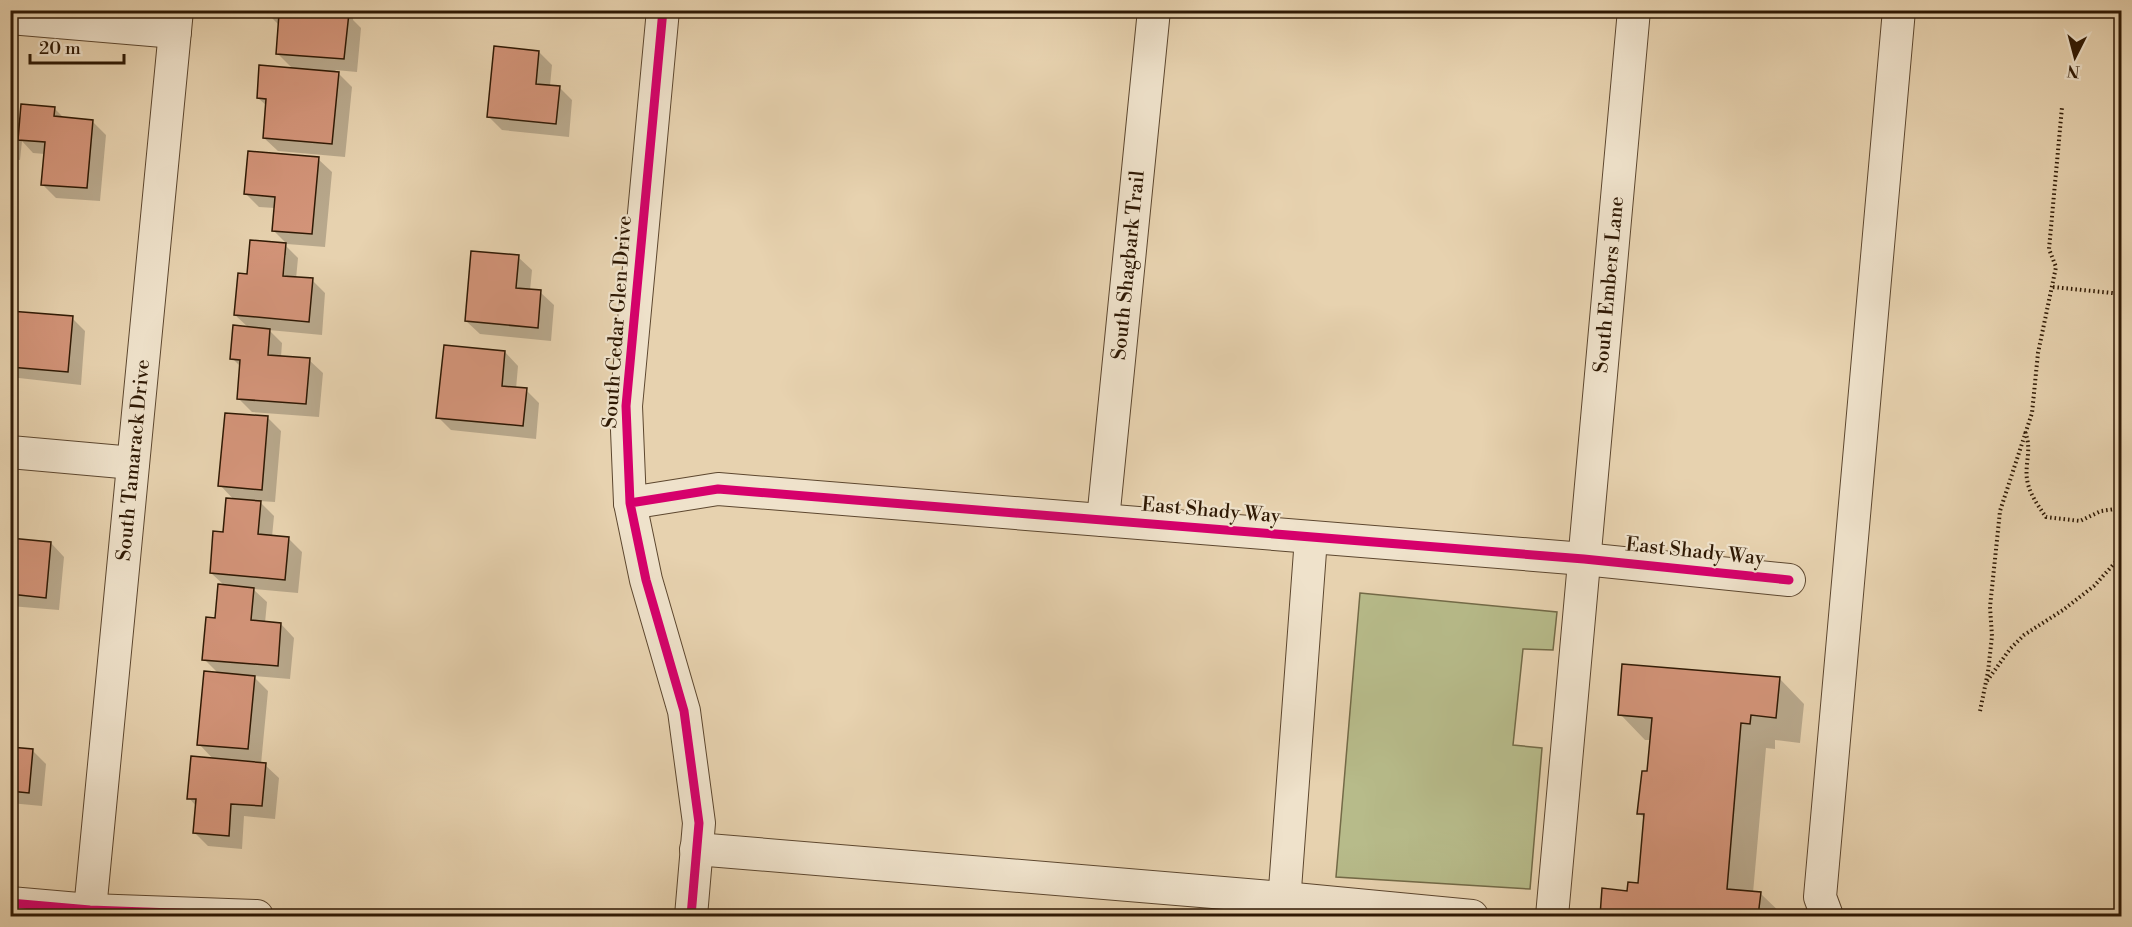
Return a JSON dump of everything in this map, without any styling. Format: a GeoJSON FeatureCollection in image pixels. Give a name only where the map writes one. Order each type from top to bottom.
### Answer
{"type":"FeatureCollection","features":[{"type":"Feature","properties":{"kind":"street","name":"South Cedar Glen Drive"},"geometry":{"type":"LineString","coordinates":[[663,10],[626,406],[630,503],[646,580],[684,711],[699,824],[691,916]]}},
{"type":"Feature","properties":{"kind":"street","name":"South Shagbark Trail"},"geometry":{"type":"LineString","coordinates":[[1103,520],[1154,10]]}},
{"type":"Feature","properties":{"kind":"street","name":"South Embers Lane"},"geometry":{"type":"LineString","coordinates":[[1552,916],[1634,10]]}},
{"type":"Feature","properties":{"kind":"street"},"geometry":{"type":"LineString","coordinates":[[1827,916],[1820,897],[1899,10]]}},
{"type":"Feature","properties":{"kind":"street"},"geometry":{"type":"LineString","coordinates":[[10,18],[176,21]]}},
{"type":"Feature","properties":{"kind":"street","name":"South Tamarack Drive"},"geometry":{"type":"LineString","coordinates":[[90,910],[176,21]]}},
{"type":"Feature","properties":{"kind":"street"},"geometry":{"type":"LineString","coordinates":[[10,452],[133,463]]}},
{"type":"Feature","properties":{"kind":"street","name":"East Shady Way"},"geometry":{"type":"LineString","coordinates":[[630,503],[718,489],[1584,559],[1789,580]]}},
{"type":"Feature","properties":{"kind":"street"},"geometry":{"type":"LineString","coordinates":[[1283,907],[1311,538]]}},
{"type":"Feature","properties":{"kind":"street"},"geometry":{"type":"LineString","coordinates":[[696,849],[1283,907],[1472,916]]}},
{"type":"Feature","properties":{"kind":"street"},"geometry":{"type":"LineString","coordinates":[[10,903],[90,910],[257,916]]}},
{"type":"Feature","properties":{"kind":"path"},"geometry":{"type":"LineString","coordinates":[[1980,711],[1992,636],[1990,607],[2000,511],[2032,413],[2038,353],[2056,267],[2049,249],[2062,107]]}},
{"type":"Feature","properties":{"kind":"path"},"geometry":{"type":"LineString","coordinates":[[2053,287],[2121,294]]}},
{"type":"Feature","properties":{"kind":"path"},"geometry":{"type":"LineString","coordinates":[[2025,432],[2030,443],[2027,482],[2035,501],[2046,517],[2080,521],[2101,511],[2121,507]]}},
{"type":"Feature","properties":{"kind":"path"},"geometry":{"type":"LineString","coordinates":[[1985,684],[2010,649],[2024,635],[2063,610],[2094,586],[2121,555]]}},
{"type":"Feature","properties":{"kind":"green space"},"geometry":{"type":"Polygon","coordinates":[[[1360,593],[1557,612],[1553,650],[1523,649],[1513,745],[1542,748],[1530,889],[1336,877],[1360,593]]]}},
{"type":"Feature","properties":{"kind":"building"},"geometry":{"type":"Polygon","coordinates":[[[266,10],[340,10],[340,13],[349,13],[344,59],[276,54],[279,14],[266,13],[266,10]]]}},
{"type":"Feature","properties":{"kind":"building"},"geometry":{"type":"Polygon","coordinates":[[[494,46],[539,51],[536,84],[560,86],[556,124],[487,117],[494,46]]]}},
{"type":"Feature","properties":{"kind":"building"},"geometry":{"type":"Polygon","coordinates":[[[259,65],[339,72],[332,144],[263,138],[266,99],[257,98],[259,65]]]}},
{"type":"Feature","properties":{"kind":"building"},"geometry":{"type":"Polygon","coordinates":[[[21,104],[55,107],[54,116],[93,120],[87,188],[41,185],[45,142],[18,140],[21,104]]]}},
{"type":"Feature","properties":{"kind":"building"},"geometry":{"type":"Polygon","coordinates":[[[248,151],[319,157],[312,234],[272,231],[275,197],[244,194],[248,151]]]}},
{"type":"Feature","properties":{"kind":"building"},"geometry":{"type":"Polygon","coordinates":[[[250,240],[286,243],[283,276],[313,278],[309,322],[234,315],[238,273],[247,274],[250,240]]]}},
{"type":"Feature","properties":{"kind":"building"},"geometry":{"type":"Polygon","coordinates":[[[471,251],[519,255],[516,288],[541,290],[538,328],[465,321],[471,251]]]}},
{"type":"Feature","properties":{"kind":"building"},"geometry":{"type":"Polygon","coordinates":[[[10,311],[73,316],[68,372],[10,367],[10,311]]]}},
{"type":"Feature","properties":{"kind":"building"},"geometry":{"type":"Polygon","coordinates":[[[233,325],[270,329],[268,355],[310,358],[306,404],[237,399],[240,360],[230,359],[233,325]]]}},
{"type":"Feature","properties":{"kind":"building"},"geometry":{"type":"Polygon","coordinates":[[[444,345],[505,351],[502,386],[527,388],[523,426],[436,418],[444,345]]]}},
{"type":"Feature","properties":{"kind":"building"},"geometry":{"type":"Polygon","coordinates":[[[225,413],[268,416],[262,490],[218,486],[225,413]]]}},
{"type":"Feature","properties":{"kind":"building"},"geometry":{"type":"Polygon","coordinates":[[[226,498],[261,501],[258,534],[289,537],[285,580],[210,573],[213,531],[223,532],[226,498]]]}},
{"type":"Feature","properties":{"kind":"building"},"geometry":{"type":"Polygon","coordinates":[[[10,538],[51,542],[46,598],[10,594],[10,538]]]}},
{"type":"Feature","properties":{"kind":"building"},"geometry":{"type":"Polygon","coordinates":[[[218,584],[254,588],[251,620],[281,623],[278,666],[202,660],[206,617],[215,618],[218,584]]]}},
{"type":"Feature","properties":{"kind":"building"},"geometry":{"type":"Polygon","coordinates":[[[1622,664],[1780,677],[1776,718],[1751,715],[1750,724],[1741,723],[1727,889],[1761,892],[1758,916],[1600,916],[1602,888],[1627,891],[1628,882],[1638,883],[1644,814],[1637,814],[1642,771],[1647,771],[1652,718],[1618,715],[1622,664]]]}},
{"type":"Feature","properties":{"kind":"building"},"geometry":{"type":"Polygon","coordinates":[[[204,671],[255,676],[248,749],[197,745],[204,671]]]}},
{"type":"Feature","properties":{"kind":"building"},"geometry":{"type":"Polygon","coordinates":[[[10,747],[33,749],[29,793],[10,791],[10,747]]]}},
{"type":"Feature","properties":{"kind":"building"},"geometry":{"type":"Polygon","coordinates":[[[191,756],[266,763],[262,806],[231,804],[229,836],[193,833],[196,799],[187,799],[191,756]]]}},
{"type":"Feature","properties":{"kind":"cycle path"},"geometry":{"type":"LineString","coordinates":[[663,10],[626,406],[630,503],[646,580],[684,711],[699,823],[691,916]]}},
{"type":"Feature","properties":{"kind":"cycle path"},"geometry":{"type":"LineString","coordinates":[[630,503],[718,489],[1584,559],[1789,580]]}},
{"type":"Feature","properties":{"kind":"cycle path"},"geometry":{"type":"LineString","coordinates":[[10,903],[90,910],[257,916]]}}]}
